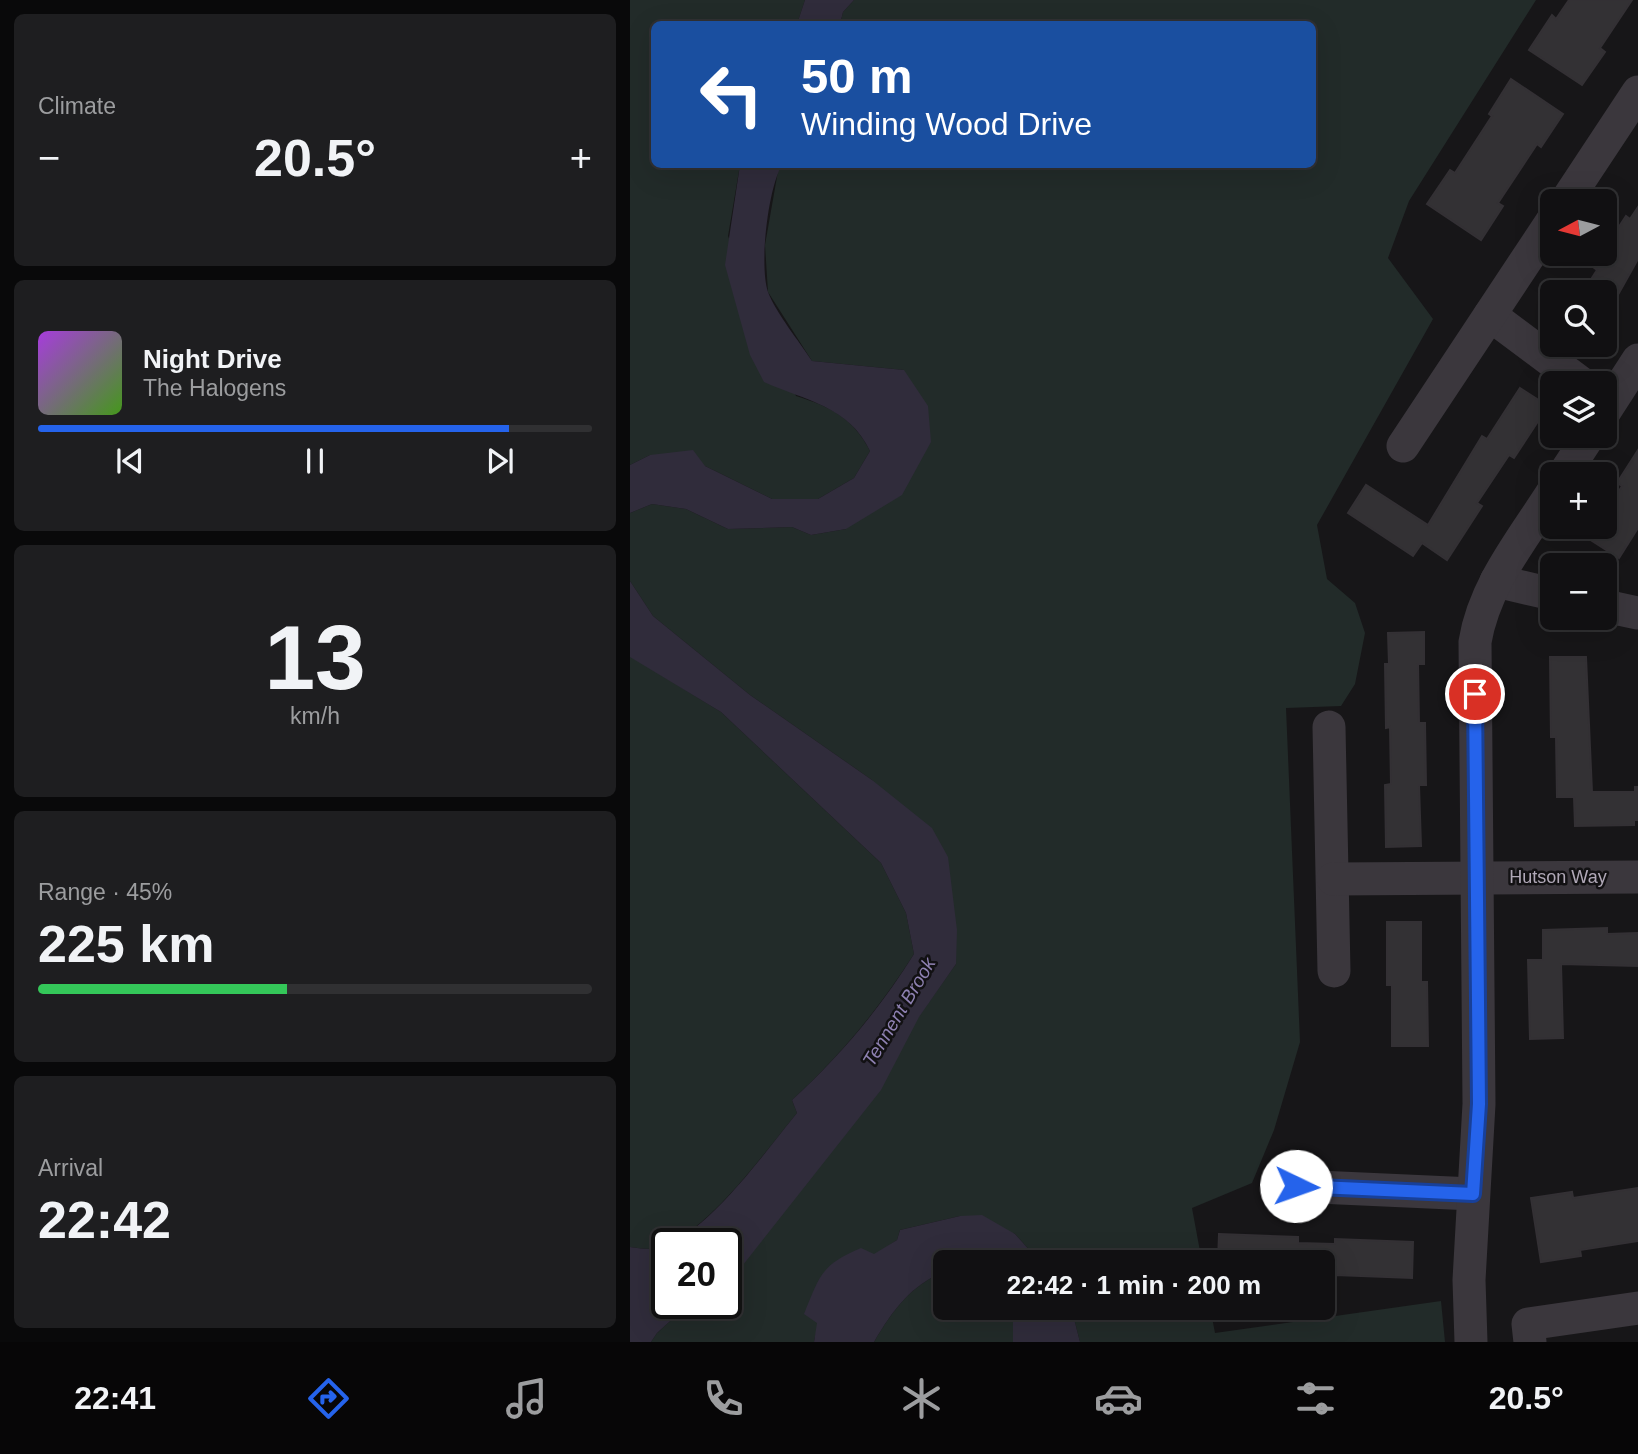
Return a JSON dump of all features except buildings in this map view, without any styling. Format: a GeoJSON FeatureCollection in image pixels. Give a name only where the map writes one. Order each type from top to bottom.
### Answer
{"type":"FeatureCollection","features":[{"type":"Feature","properties":{"kind":"street"},"geometry":{"type":"LineString","coordinates":[[1574,189],[1638,92]]}},
{"type":"Feature","properties":{"kind":"street"},"geometry":{"type":"LineString","coordinates":[[1404,446],[1540,239]]}},
{"type":"Feature","properties":{"kind":"street"},"geometry":{"type":"LineString","coordinates":[[1490,315],[1565,371]]}},
{"type":"Feature","properties":{"kind":"street"},"geometry":{"type":"LineString","coordinates":[[1617,390],[1638,360]]}},
{"type":"Feature","properties":{"kind":"street"},"geometry":{"type":"LineString","coordinates":[[1471,1342],[1469,1280],[1479,1104],[1475,642],[1479,618],[1496,581],[1540,512]]}},
{"type":"Feature","properties":{"kind":"street"},"geometry":{"type":"LineString","coordinates":[[1496,581],[1540,591]]}},
{"type":"Feature","properties":{"kind":"street"},"geometry":{"type":"LineString","coordinates":[[1617,609],[1638,613]]}},
{"type":"Feature","properties":{"kind":"street"},"geometry":{"type":"LineString","coordinates":[[1329,727],[1334,971]]}},
{"type":"Feature","properties":{"kind":"street","name":"Hutson Way"},"geometry":{"type":"LineString","coordinates":[[1333,879],[1638,877]]}},
{"type":"Feature","properties":{"kind":"street"},"geometry":{"type":"LineString","coordinates":[[1296,1186],[1473,1194]]}},
{"type":"Feature","properties":{"kind":"street"},"geometry":{"type":"LineString","coordinates":[[1530,1342],[1528,1324],[1638,1308]]}},
{"type":"Feature","properties":{"kind":"shaded area"},"geometry":{"type":"Polygon","coordinates":[[[630,0],[805,0],[798,21],[651,21],[651,168],[739,168],[728,236],[796,396],[840,415],[856,430],[870,451],[854,478],[818,499],[772,499],[705,466],[650,455],[630,465],[630,0]]]}},
{"type":"Feature","properties":{"kind":"shaded area"},"geometry":{"type":"Polygon","coordinates":[[[854,0],[1536,0],[1409,201],[1388,258],[1433,319],[1317,525],[1327,579],[1355,603],[1365,633],[1355,684],[1341,706],[1286,708],[1300,1042],[1274,1130],[1252,1183],[1192,1208],[1200,1250],[1029,1250],[1015,1234],[960,1216],[900,1230],[897,1240],[859,1271],[835,1299],[818,1328],[814,1342],[651,1342],[672,1319],[742,1319],[742,1265],[956,964],[872,780],[750,695],[653,616],[630,581],[630,513],[652,504],[686,509],[728,529],[792,527],[811,535],[846,529],[904,370],[812,361],[768,292],[765,245],[778,171],[780,168],[1316,168],[1316,21],[841,21],[843,12],[854,0]]]}},
{"type":"Feature","properties":{"kind":"shaded area"},"geometry":{"type":"Polygon","coordinates":[[[630,656],[721,712],[881,863],[906,913],[914,954],[858,1032],[792,1100],[797,1113],[731,1193],[694,1228],[651,1228],[651,1249],[630,1247],[630,656]]]}},
{"type":"Feature","properties":{"kind":"shaded area"},"geometry":{"type":"Polygon","coordinates":[[[933,1277],[933,1320],[1013,1320],[1013,1342],[874,1342],[904,1300],[933,1277]]]}},
{"type":"Feature","properties":{"kind":"shaded area"},"geometry":{"type":"Polygon","coordinates":[[[1441,1301],[1445,1342],[1080,1342],[1074,1320],[1212,1320],[1215,1333],[1307,1320],[1335,1320],[1335,1316],[1441,1301]]]}},
{"type":"Feature","properties":{"kind":"water"},"geometry":{"type":"Polygon","coordinates":[[[805,0],[854,0],[843,12],[841,21],[798,21],[805,0]]]}},
{"type":"Feature","properties":{"kind":"water"},"geometry":{"type":"Polygon","coordinates":[[[740,168],[781,168],[769,208],[764,264],[768,292],[776,309],[812,361],[904,370],[928,406],[931,442],[902,495],[846,529],[811,535],[792,527],[728,529],[686,509],[652,504],[630,513],[630,465],[650,455],[693,450],[705,466],[772,499],[818,499],[854,478],[870,451],[861,436],[838,414],[764,382],[750,355],[725,265],[740,168]]]}},
{"type":"Feature","properties":{"kind":"water","name":"Tennent Brook"},"geometry":{"type":"Polygon","coordinates":[[[630,581],[653,616],[750,695],[872,780],[932,828],[948,857],[957,930],[956,964],[919,1017],[881,1090],[742,1266],[742,1228],[695,1228],[751,1171],[797,1113],[792,1100],[858,1031],[914,954],[906,913],[881,863],[721,712],[630,657],[630,581]]]}},
{"type":"Feature","properties":{"kind":"water"},"geometry":{"type":"Polygon","coordinates":[[[982,1215],[1015,1234],[1029,1250],[933,1250],[933,1277],[904,1300],[874,1342],[814,1342],[817,1323],[804,1314],[819,1280],[830,1266],[861,1248],[874,1254],[897,1240],[900,1230],[960,1216],[982,1215]]]}},
{"type":"Feature","properties":{"kind":"water"},"geometry":{"type":"Polygon","coordinates":[[[630,1247],[651,1249],[651,1319],[672,1319],[651,1342],[630,1342],[630,1247]]]}},
{"type":"Feature","properties":{"kind":"water"},"geometry":{"type":"Polygon","coordinates":[[[1013,1320],[1074,1320],[1080,1342],[1013,1342],[1013,1320]]]}},
{"type":"Feature","properties":{"kind":"route"},"geometry":{"type":"LineString","coordinates":[[1296,1186],[1473,1194],[1479,1104],[1475,694]]}}]}
